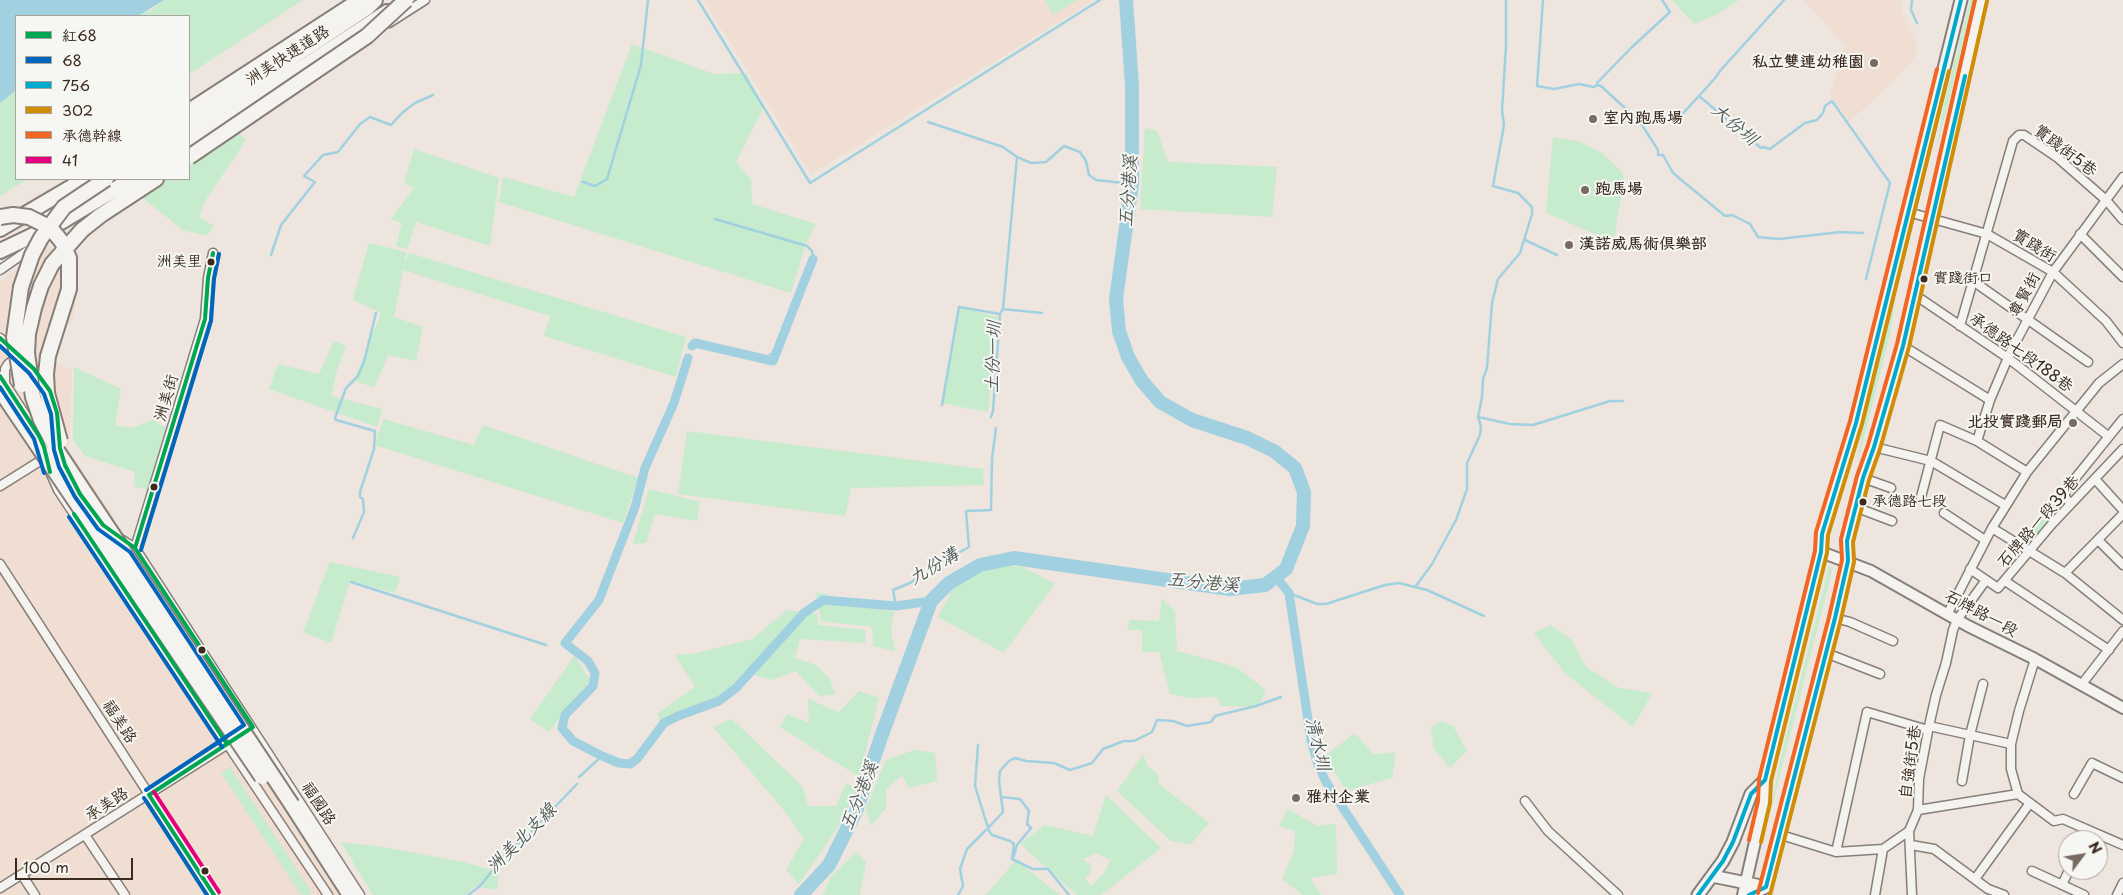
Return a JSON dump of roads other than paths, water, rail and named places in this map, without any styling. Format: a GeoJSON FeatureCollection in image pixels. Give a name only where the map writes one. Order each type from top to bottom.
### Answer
{"type":"FeatureCollection","features":[{"type":"Feature","properties":{"kind":"highway","name":"洲美快速道路"},"geometry":{"type":"LineString","coordinates":[[190,110],[360,0]]}},
{"type":"Feature","properties":{"kind":"highway"},"geometry":{"type":"LineString","coordinates":[[190,125],[367,8],[375,0]]}},
{"type":"Feature","properties":{"kind":"highway","name":"洲美快速道路"},"geometry":{"type":"LineString","coordinates":[[190,141],[406,0]]}},
{"type":"Feature","properties":{"kind":"highway"},"geometry":{"type":"LineString","coordinates":[[190,156],[367,36],[406,0]]}},
{"type":"Feature","properties":{"kind":"highway"},"geometry":{"type":"LineString","coordinates":[[0,229],[82,180]]}},
{"type":"Feature","properties":{"kind":"highway"},"geometry":{"type":"LineString","coordinates":[[104,180],[64,207],[40,238],[21,287],[14,337],[20,380],[35,426],[289,807],[350,895]]}},
{"type":"Feature","properties":{"kind":"highway"},"geometry":{"type":"LineString","coordinates":[[0,251],[61,222],[130,180]]}},
{"type":"Feature","properties":{"kind":"highway"},"geometry":{"type":"LineString","coordinates":[[65,472],[41,420],[33,397],[27,353],[28,334],[34,308],[41,286],[52,264],[78,234],[101,215],[154,180]]}},
{"type":"Feature","properties":{"kind":"highway"},"geometry":{"type":"LineString","coordinates":[[0,217],[12,215],[29,217],[43,224],[53,231],[62,242],[68,258],[70,289],[48,356],[46,374],[47,393],[65,472]]}},
{"type":"Feature","properties":{"kind":"highway"},"geometry":{"type":"LineString","coordinates":[[2,383],[28,433],[65,472]]}},
{"type":"Feature","properties":{"kind":"highway"},"geometry":{"type":"LineString","coordinates":[[289,807],[341,895]]}},
{"type":"Feature","properties":{"kind":"main road"},"geometry":{"type":"LineString","coordinates":[[1698,895],[1734,842],[1750,794],[1764,780],[1821,552],[1822,534],[1856,423],[1960,0]]}},
{"type":"Feature","properties":{"kind":"main road"},"geometry":{"type":"LineString","coordinates":[[1765,891],[1778,834],[1835,618],[1848,561],[1847,541],[1855,507],[1903,346],[1982,0]]}},
{"type":"Feature","properties":{"kind":"main road"},"geometry":{"type":"LineString","coordinates":[[1712,876],[1746,883],[1765,891]]}},
{"type":"Feature","properties":{"kind":"main road"},"geometry":{"type":"LineString","coordinates":[[1749,895],[1765,891]]}},
{"type":"Feature","properties":{"kind":"street"},"geometry":{"type":"LineString","coordinates":[[190,147],[426,0]]}},
{"type":"Feature","properties":{"kind":"street","name":"實踐街5巷"},"geometry":{"type":"LineString","coordinates":[[1987,234],[2013,141],[2020,135],[2024,134],[2058,158],[2106,200]]}},
{"type":"Feature","properties":{"kind":"street","name":"尊賢街"},"geometry":{"type":"LineString","coordinates":[[1977,441],[1990,400],[2008,358],[2053,272],[2123,176]]}},
{"type":"Feature","properties":{"kind":"street"},"geometry":{"type":"LineString","coordinates":[[0,270],[13,259],[139,180]]}},
{"type":"Feature","properties":{"kind":"street"},"geometry":{"type":"LineString","coordinates":[[2106,200],[2123,220]]}},
{"type":"Feature","properties":{"kind":"street","name":"實踐街"},"geometry":{"type":"LineString","coordinates":[[1908,212],[1987,234],[2053,272],[2106,321],[2123,343]]}},
{"type":"Feature","properties":{"kind":"street"},"geometry":{"type":"LineString","coordinates":[[1960,326],[1987,234]]}},
{"type":"Feature","properties":{"kind":"street"},"geometry":{"type":"LineString","coordinates":[[2080,234],[2123,277]]}},
{"type":"Feature","properties":{"kind":"street","name":"洲美街"},"geometry":{"type":"LineString","coordinates":[[135,548],[205,319],[208,278],[213,253]]}},
{"type":"Feature","properties":{"kind":"street"},"geometry":{"type":"LineString","coordinates":[[1973,281],[2088,362]]}},
{"type":"Feature","properties":{"kind":"street","name":"承德路七段188巷"},"geometry":{"type":"LineString","coordinates":[[1915,295],[2008,358],[2108,436]]}},
{"type":"Feature","properties":{"kind":"street"},"geometry":{"type":"LineString","coordinates":[[0,338],[25,360],[50,391],[56,413],[60,448],[72,479],[90,510],[103,525],[135,548],[253,728]]}},
{"type":"Feature","properties":{"kind":"street"},"geometry":{"type":"LineString","coordinates":[[1903,346],[1990,400]]}},
{"type":"Feature","properties":{"kind":"street"},"geometry":{"type":"LineString","coordinates":[[25,360],[19,359],[8,364],[2,383],[39,436],[47,457],[52,479],[58,490],[328,895]]}},
{"type":"Feature","properties":{"kind":"street"},"geometry":{"type":"LineString","coordinates":[[1948,613],[1985,540],[2005,505],[2028,472],[2099,382],[2123,364]]}},
{"type":"Feature","properties":{"kind":"street"},"geometry":{"type":"LineString","coordinates":[[2071,503],[2065,498],[2065,491],[2123,419]]}},
{"type":"Feature","properties":{"kind":"street"},"geometry":{"type":"LineString","coordinates":[[1921,497],[1940,425],[1977,441],[2028,472]]}},
{"type":"Feature","properties":{"kind":"street"},"geometry":{"type":"LineString","coordinates":[[1874,447],[1931,461],[2005,505]]}},
{"type":"Feature","properties":{"kind":"street"},"geometry":{"type":"LineString","coordinates":[[0,486],[60,448]]}},
{"type":"Feature","properties":{"kind":"street","name":"石牌路一段39巷"},"geometry":{"type":"LineString","coordinates":[[1957,620],[1986,580],[1998,588],[2006,581],[2071,503],[2123,449]]}},
{"type":"Feature","properties":{"kind":"street"},"geometry":{"type":"LineString","coordinates":[[1863,478],[1891,488]]}},
{"type":"Feature","properties":{"kind":"street"},"geometry":{"type":"LineString","coordinates":[[2095,479],[2123,510]]}},
{"type":"Feature","properties":{"kind":"street"},"geometry":{"type":"LineString","coordinates":[[1855,507],[1892,521]]}},
{"type":"Feature","properties":{"kind":"street"},"geometry":{"type":"LineString","coordinates":[[1944,512],[1985,540]]}},
{"type":"Feature","properties":{"kind":"street"},"geometry":{"type":"LineString","coordinates":[[2065,573],[2123,514]]}},
{"type":"Feature","properties":{"kind":"street"},"geometry":{"type":"LineString","coordinates":[[1992,528],[2065,573],[2123,620]]}},
{"type":"Feature","properties":{"kind":"street"},"geometry":{"type":"LineString","coordinates":[[2098,540],[2123,565]]}},
{"type":"Feature","properties":{"kind":"street","name":"石牌路一段"},"geometry":{"type":"LineString","coordinates":[[1821,552],[1871,571],[1948,613],[1957,620],[2035,659],[2123,708]]}},
{"type":"Feature","properties":{"kind":"street","name":"福美路"},"geometry":{"type":"LineString","coordinates":[[0,564],[214,895]]}},
{"type":"Feature","properties":{"kind":"street"},"geometry":{"type":"LineString","coordinates":[[1970,569],[1986,580]]}},
{"type":"Feature","properties":{"kind":"street"},"geometry":{"type":"LineString","coordinates":[[2006,581],[2109,650]]}},
{"type":"Feature","properties":{"kind":"street"},"geometry":{"type":"LineString","coordinates":[[1835,618],[1850,622],[1893,641]]}},
{"type":"Feature","properties":{"kind":"street","name":"自強街5巷"},"geometry":{"type":"LineString","coordinates":[[1909,832],[1918,810],[1919,778],[1936,695],[1946,663],[1952,630],[1957,620]]}},
{"type":"Feature","properties":{"kind":"street"},"geometry":{"type":"LineString","coordinates":[[2082,684],[2123,631]]}},
{"type":"Feature","properties":{"kind":"street"},"geometry":{"type":"LineString","coordinates":[[1826,653],[1880,674]]}},
{"type":"Feature","properties":{"kind":"street"},"geometry":{"type":"LineString","coordinates":[[2035,659],[2011,744],[2011,769],[2018,794],[2054,821],[2063,819],[2088,830]]}},
{"type":"Feature","properties":{"kind":"street"},"geometry":{"type":"LineString","coordinates":[[1962,781],[1970,735],[1983,684]]}},
{"type":"Feature","properties":{"kind":"street"},"geometry":{"type":"LineString","coordinates":[[1836,852],[1868,712],[1929,728],[2011,744]]}},
{"type":"Feature","properties":{"kind":"street","name":"承美路"},"geometry":{"type":"LineString","coordinates":[[0,888],[253,728]]}},
{"type":"Feature","properties":{"kind":"street","name":"福國路"},"geometry":{"type":"LineString","coordinates":[[253,728],[360,895]]}},
{"type":"Feature","properties":{"kind":"street"},"geometry":{"type":"LineString","coordinates":[[2074,794],[2092,763],[2123,778]]}},
{"type":"Feature","properties":{"kind":"street"},"geometry":{"type":"LineString","coordinates":[[1743,895],[1764,802],[1764,780]]}},
{"type":"Feature","properties":{"kind":"street"},"geometry":{"type":"LineString","coordinates":[[1918,810],[2018,794]]}},
{"type":"Feature","properties":{"kind":"street"},"geometry":{"type":"LineString","coordinates":[[1525,801],[1548,831],[1618,895]]}},
{"type":"Feature","properties":{"kind":"street"},"geometry":{"type":"LineString","coordinates":[[1975,879],[2030,803]]}},
{"type":"Feature","properties":{"kind":"street"},"geometry":{"type":"LineString","coordinates":[[1778,834],[1836,852],[1883,849],[1909,832],[1912,895]]}},
{"type":"Feature","properties":{"kind":"street"},"geometry":{"type":"LineString","coordinates":[[85,835],[125,895]]}},
{"type":"Feature","properties":{"kind":"street"},"geometry":{"type":"LineString","coordinates":[[2108,839],[2123,845]]}},
{"type":"Feature","properties":{"kind":"street"},"geometry":{"type":"LineString","coordinates":[[1911,845],[1934,849],[1988,889],[2004,895]]}},
{"type":"Feature","properties":{"kind":"street"},"geometry":{"type":"LineString","coordinates":[[1875,895],[1883,849]]}},
{"type":"Feature","properties":{"kind":"street"},"geometry":{"type":"LineString","coordinates":[[2032,871],[2084,895]]}},
{"type":"Feature","properties":{"kind":"street"},"geometry":{"type":"LineString","coordinates":[[22,875],[35,895]]}},
{"type":"Feature","properties":{"kind":"street"},"geometry":{"type":"LineString","coordinates":[[2062,885],[2064,880]]}},
{"type":"Feature","properties":{"kind":"street"},"geometry":{"type":"LineString","coordinates":[[2117,895],[2123,883]]}},
{"type":"Feature","properties":{"kind":"water"},"geometry":{"type":"Polygon","coordinates":[[[0,0],[164,0],[140,15],[15,15],[15,91],[0,103],[0,0]]]}},
{"type":"Feature","properties":{"kind":"waterway"},"geometry":{"type":"LineString","coordinates":[[583,182],[595,186],[607,179],[641,65],[648,0]]}},
{"type":"Feature","properties":{"kind":"waterway"},"geometry":{"type":"LineString","coordinates":[[698,0],[810,183],[1100,0]]}},
{"type":"Feature","properties":{"kind":"waterway","name":"清水圳"},"geometry":{"type":"LineString","coordinates":[[801,895],[829,865],[856,811],[931,601],[949,583],[980,565],[1014,558],[1230,589],[1265,585],[1286,569],[1303,526],[1304,492],[1295,468],[1274,451],[1247,438],[1192,420],[1160,402],[1142,381],[1128,357],[1119,331],[1116,299],[1132,184],[1132,86],[1126,0]]}},
{"type":"Feature","properties":{"kind":"waterway"},"geometry":{"type":"LineString","coordinates":[[1478,417],[1483,379],[1487,368],[1492,303],[1498,279],[1520,253],[1532,214],[1532,207],[1518,193],[1493,186],[1504,125],[1502,110],[1506,47],[1506,0]]}},
{"type":"Feature","properties":{"kind":"waterway"},"geometry":{"type":"LineString","coordinates":[[1543,0],[1537,86],[1554,89],[1579,84],[1594,87],[1597,85],[1631,48],[1670,12],[1662,0]]}},
{"type":"Feature","properties":{"kind":"waterway","name":"大份圳"},"geometry":{"type":"LineString","coordinates":[[1784,0],[1699,96],[1761,148],[1770,149],[1805,123],[1817,120],[1823,113],[1825,106],[1832,101],[1890,183],[1866,279]]}},
{"type":"Feature","properties":{"kind":"waterway"},"geometry":{"type":"LineString","coordinates":[[1912,0],[1911,10],[1917,23]]}},
{"type":"Feature","properties":{"kind":"waterway"},"geometry":{"type":"LineString","coordinates":[[1597,85],[1601,86],[1640,122],[1658,150],[1658,155],[1663,155],[1673,173],[1725,216],[1732,215],[1750,224],[1758,237],[1779,239],[1840,232],[1863,233]]}},
{"type":"Feature","properties":{"kind":"waterway"},"geometry":{"type":"LineString","coordinates":[[271,255],[281,225],[315,182],[304,176],[323,155],[338,152],[360,124],[370,117],[391,125],[415,103],[433,95]]}},
{"type":"Feature","properties":{"kind":"waterway"},"geometry":{"type":"LineString","coordinates":[[1675,122],[1699,96]]}},
{"type":"Feature","properties":{"kind":"waterway","name":"五分港溪"},"geometry":{"type":"LineString","coordinates":[[928,122],[1003,147],[1017,157],[1031,163],[1046,162],[1064,146],[1080,152],[1086,161],[1089,175],[1096,180],[1132,184]]}},
{"type":"Feature","properties":{"kind":"waterway"},"geometry":{"type":"LineString","coordinates":[[991,417],[1017,157]]}},
{"type":"Feature","properties":{"kind":"waterway"},"geometry":{"type":"LineString","coordinates":[[715,219],[807,246],[812,251],[813,259]]}},
{"type":"Feature","properties":{"kind":"waterway"},"geometry":{"type":"LineString","coordinates":[[1525,240],[1557,255]]}},
{"type":"Feature","properties":{"kind":"waterway","name":"九份溝"},"geometry":{"type":"LineString","coordinates":[[692,346],[695,343],[773,361],[813,259]]}},
{"type":"Feature","properties":{"kind":"waterway","name":"土份一圳"},"geometry":{"type":"LineString","coordinates":[[942,405],[959,307],[1000,314]]}},
{"type":"Feature","properties":{"kind":"waterway"},"geometry":{"type":"LineString","coordinates":[[1003,309],[1042,313]]}},
{"type":"Feature","properties":{"kind":"waterway"},"geometry":{"type":"LineString","coordinates":[[353,538],[364,512],[363,499],[360,497],[360,492],[374,449],[375,431],[336,420],[335,418],[346,388],[358,376],[364,362],[376,313]]}},
{"type":"Feature","properties":{"kind":"waterway","name":"九份溝"},"geometry":{"type":"LineString","coordinates":[[770,354],[777,359]]}},
{"type":"Feature","properties":{"kind":"waterway"},"geometry":{"type":"LineString","coordinates":[[688,358],[674,403],[645,468],[635,507],[599,600],[565,643],[588,661],[595,673],[593,686],[565,715],[562,728],[573,741],[619,763],[630,764],[637,759],[664,723],[719,701],[736,688],[804,613],[823,600],[896,606],[931,601]]}},
{"type":"Feature","properties":{"kind":"waterway"},"geometry":{"type":"LineString","coordinates":[[1416,586],[1432,564],[1456,520],[1467,489],[1467,463],[1480,435],[1481,426],[1478,417],[1510,424],[1533,425],[1610,401],[1623,401]]}},
{"type":"Feature","properties":{"kind":"waterway","name":"九份溝"},"geometry":{"type":"LineString","coordinates":[[896,606],[893,590],[910,583],[938,564],[969,547],[966,511],[991,510],[992,459],[996,428]]}},
{"type":"Feature","properties":{"kind":"waterway","name":"清水圳"},"geometry":{"type":"LineString","coordinates":[[1276,577],[1289,593],[1311,740],[1317,762],[1326,782],[1400,895]]}},
{"type":"Feature","properties":{"kind":"waterway"},"geometry":{"type":"LineString","coordinates":[[351,582],[546,645]]}},
{"type":"Feature","properties":{"kind":"waterway"},"geometry":{"type":"LineString","coordinates":[[1289,593],[1317,604],[1326,604],[1385,585],[1399,583],[1427,590],[1484,616]]}},
{"type":"Feature","properties":{"kind":"waterway"},"geometry":{"type":"LineString","coordinates":[[989,827],[1003,812],[999,781],[1000,771],[1009,761],[1015,758],[1026,761],[1054,763],[1070,770],[1092,763],[1103,749],[1124,741],[1134,741],[1152,732],[1157,720],[1173,721],[1187,726],[1211,722],[1215,716],[1256,706],[1281,697]]}},
{"type":"Feature","properties":{"kind":"waterway"},"geometry":{"type":"LineString","coordinates":[[978,745],[975,786],[989,831],[992,835],[1014,844],[1012,859],[1033,869],[1048,869],[1069,895]]}},
{"type":"Feature","properties":{"kind":"waterway","name":"洲美北支線"},"geometry":{"type":"LineString","coordinates":[[579,777],[602,756]]}},
{"type":"Feature","properties":{"kind":"waterway","name":"洲美北支線"},"geometry":{"type":"LineString","coordinates":[[468,895],[480,886],[508,851],[523,840],[577,784]]}},
{"type":"Feature","properties":{"kind":"waterway"},"geometry":{"type":"LineString","coordinates":[[1002,797],[1020,799],[1029,811],[1027,824],[1031,828],[1017,845],[1013,859]]}},
{"type":"Feature","properties":{"kind":"waterway"},"geometry":{"type":"LineString","coordinates":[[958,895],[963,886],[960,869],[967,849],[986,830]]}},
{"type":"Feature","properties":{"kind":"place","name":"私立雙連幼稚園"},"geometry":{"type":"Point","coordinates":[1874,63]}},
{"type":"Feature","properties":{"kind":"place","name":"室內跑馬場"},"geometry":{"type":"Point","coordinates":[1593,119]}},
{"type":"Feature","properties":{"kind":"place","name":"跑馬場"},"geometry":{"type":"Point","coordinates":[1585,190]}},
{"type":"Feature","properties":{"kind":"place","name":"漢諾威馬術俱樂部"},"geometry":{"type":"Point","coordinates":[1569,245]}},
{"type":"Feature","properties":{"kind":"place","name":"洲美里"},"geometry":{"type":"Point","coordinates":[211,262]}},
{"type":"Feature","properties":{"kind":"place","name":"實踐街口"},"geometry":{"type":"Point","coordinates":[1924,279]}},
{"type":"Feature","properties":{"kind":"place","name":"北投實踐郵局"},"geometry":{"type":"Point","coordinates":[2073,423]}},
{"type":"Feature","properties":{"kind":"place","name":"承德路七段"},"geometry":{"type":"Point","coordinates":[1863,502]}},
{"type":"Feature","properties":{"kind":"place","name":"雅村企業"},"geometry":{"type":"Point","coordinates":[1296,798]}}]}
